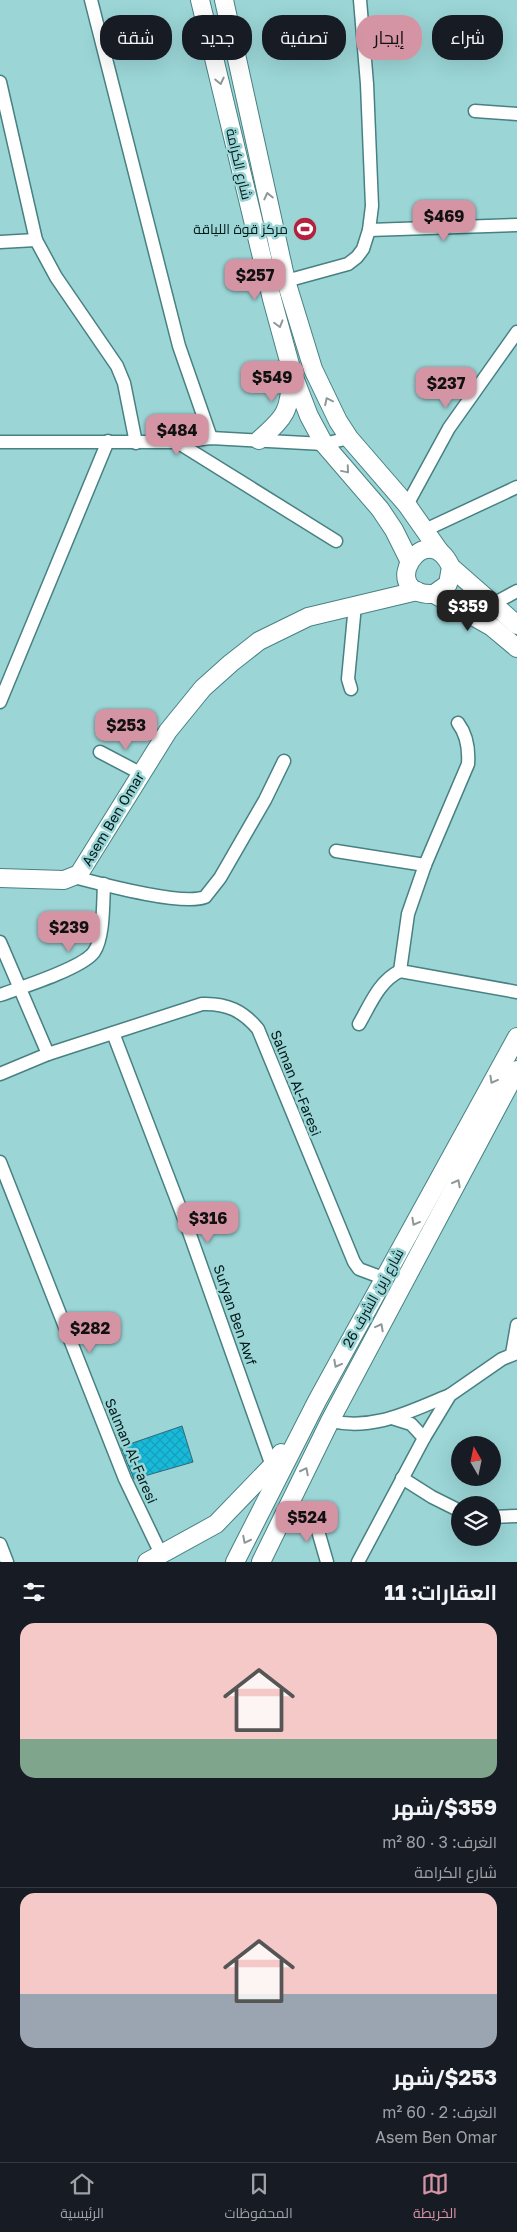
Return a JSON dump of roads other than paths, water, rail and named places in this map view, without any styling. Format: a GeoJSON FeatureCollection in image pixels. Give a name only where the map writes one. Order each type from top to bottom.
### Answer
{"type":"FeatureCollection","features":[{"type":"Feature","properties":{"kind":"street"},"geometry":{"type":"LineString","coordinates":[[91,0],[179,346],[211,438]]}},
{"type":"Feature","properties":{"kind":"street","name":"شارع الكرامة"},"geometry":{"type":"LineString","coordinates":[[200,0],[272,299],[292,372],[309,416],[324,444],[380,509],[394,530],[417,580]]}},
{"type":"Feature","properties":{"kind":"street","name":"شارع الكرامة"},"geometry":{"type":"LineString","coordinates":[[224,0],[286,281],[312,369],[338,421],[349,438],[407,506],[451,567],[517,625]]}},
{"type":"Feature","properties":{"kind":"street"},"geometry":{"type":"LineString","coordinates":[[286,281],[348,264],[363,249],[369,230],[372,206],[367,84],[360,0]]}},
{"type":"Feature","properties":{"kind":"street"},"geometry":{"type":"LineString","coordinates":[[0,82],[36,240],[56,277],[117,366],[124,383],[136,443]]}},
{"type":"Feature","properties":{"kind":"street"},"geometry":{"type":"LineString","coordinates":[[475,112],[517,114]]}},
{"type":"Feature","properties":{"kind":"street"},"geometry":{"type":"LineString","coordinates":[[0,143],[14,142]]}},
{"type":"Feature","properties":{"kind":"street"},"geometry":{"type":"LineString","coordinates":[[369,230],[517,225]]}},
{"type":"Feature","properties":{"kind":"street"},"geometry":{"type":"LineString","coordinates":[[0,242],[36,240]]}},
{"type":"Feature","properties":{"kind":"street"},"geometry":{"type":"LineString","coordinates":[[407,506],[449,428],[517,332]]}},
{"type":"Feature","properties":{"kind":"street"},"geometry":{"type":"LineString","coordinates":[[260,440],[279,423],[288,407],[292,372]]}},
{"type":"Feature","properties":{"kind":"street"},"geometry":{"type":"LineString","coordinates":[[0,442],[108,441],[136,443],[177,442],[211,438],[324,444],[349,438]]}},
{"type":"Feature","properties":{"kind":"street"},"geometry":{"type":"LineString","coordinates":[[0,702],[108,441]]}},
{"type":"Feature","properties":{"kind":"street"},"geometry":{"type":"LineString","coordinates":[[177,442],[336,541]]}},
{"type":"Feature","properties":{"kind":"street"},"geometry":{"type":"LineString","coordinates":[[425,530],[517,487]]}},
{"type":"Feature","properties":{"kind":"street","name":"Asem Ben Omar"},"geometry":{"type":"LineString","coordinates":[[0,878],[64,880],[74,877],[82,870],[168,731],[203,688],[259,641],[308,617],[374,601],[417,580],[418,552],[429,549],[440,552]]}},
{"type":"Feature","properties":{"kind":"street"},"geometry":{"type":"LineString","coordinates":[[417,580],[448,584],[451,567]]}},
{"type":"Feature","properties":{"kind":"street"},"geometry":{"type":"LineString","coordinates":[[417,580],[492,627],[517,648]]}},
{"type":"Feature","properties":{"kind":"street"},"geometry":{"type":"LineString","coordinates":[[493,604],[517,591]]}},
{"type":"Feature","properties":{"kind":"street"},"geometry":{"type":"LineString","coordinates":[[351,689],[348,679],[355,605]]}},
{"type":"Feature","properties":{"kind":"street"},"geometry":{"type":"LineString","coordinates":[[400,971],[408,914],[425,865],[468,764],[469,751],[458,724]]}},
{"type":"Feature","properties":{"kind":"street"},"geometry":{"type":"LineString","coordinates":[[100,752],[140,774]]}},
{"type":"Feature","properties":{"kind":"street"},"geometry":{"type":"LineString","coordinates":[[74,877],[186,899],[205,898],[215,885],[265,800],[284,761]]}},
{"type":"Feature","properties":{"kind":"street"},"geometry":{"type":"LineString","coordinates":[[336,851],[425,865]]}},
{"type":"Feature","properties":{"kind":"street"},"geometry":{"type":"LineString","coordinates":[[0,995],[68,969],[85,961],[94,952],[100,932],[104,884]]}},
{"type":"Feature","properties":{"kind":"street"},"geometry":{"type":"LineString","coordinates":[[0,942],[18,989],[48,1054]]}},
{"type":"Feature","properties":{"kind":"street"},"geometry":{"type":"LineString","coordinates":[[359,1024],[390,976],[400,971],[517,992]]}},
{"type":"Feature","properties":{"kind":"street","name":"Salman Al-Faresi"},"geometry":{"type":"LineString","coordinates":[[0,1074],[48,1054],[202,1004],[215,1004],[234,1008],[248,1017],[258,1029],[350,1255],[359,1269],[383,1278]]}},
{"type":"Feature","properties":{"kind":"street","name":"Sufyan Ben Awf"},"geometry":{"type":"LineString","coordinates":[[114,1033],[188,1229],[272,1466]]}},
{"type":"Feature","properties":{"kind":"street","name":"شارع زين الشرف 26"},"geometry":{"type":"LineString","coordinates":[[235,1562],[317,1401],[383,1278],[517,1037]]}},
{"type":"Feature","properties":{"kind":"street","name":"شارع زين الشرف 26"},"geometry":{"type":"LineString","coordinates":[[261,1562],[330,1421],[517,1070]]}},
{"type":"Feature","properties":{"kind":"street","name":"Salman Al-Faresi"},"geometry":{"type":"LineString","coordinates":[[0,1162],[125,1479],[154,1558]]}},
{"type":"Feature","properties":{"kind":"street"},"geometry":{"type":"LineString","coordinates":[[330,1421],[350,1425],[392,1418],[450,1395],[462,1385],[514,1354],[517,1325]]}},
{"type":"Feature","properties":{"kind":"street"},"geometry":{"type":"LineString","coordinates":[[358,1562],[424,1438],[450,1395]]}},
{"type":"Feature","properties":{"kind":"street"},"geometry":{"type":"LineString","coordinates":[[154,1558],[183,1544],[216,1524],[272,1466],[317,1401]]}},
{"type":"Feature","properties":{"kind":"street"},"geometry":{"type":"LineString","coordinates":[[392,1418],[411,1424],[424,1438]]}},
{"type":"Feature","properties":{"kind":"street"},"geometry":{"type":"LineString","coordinates":[[402,1478],[451,1506]]}},
{"type":"Feature","properties":{"kind":"street"},"geometry":{"type":"LineString","coordinates":[[501,1517],[517,1516]]}},
{"type":"Feature","properties":{"kind":"street"},"geometry":{"type":"LineString","coordinates":[[314,1517],[327,1562]]}},
{"type":"Feature","properties":{"kind":"street"},"geometry":{"type":"LineString","coordinates":[[0,1544],[7,1562]]}},
{"type":"Feature","properties":{"kind":"place","name":"مركز قوة اللياقة"},"geometry":{"type":"Point","coordinates":[305,229]}}]}
